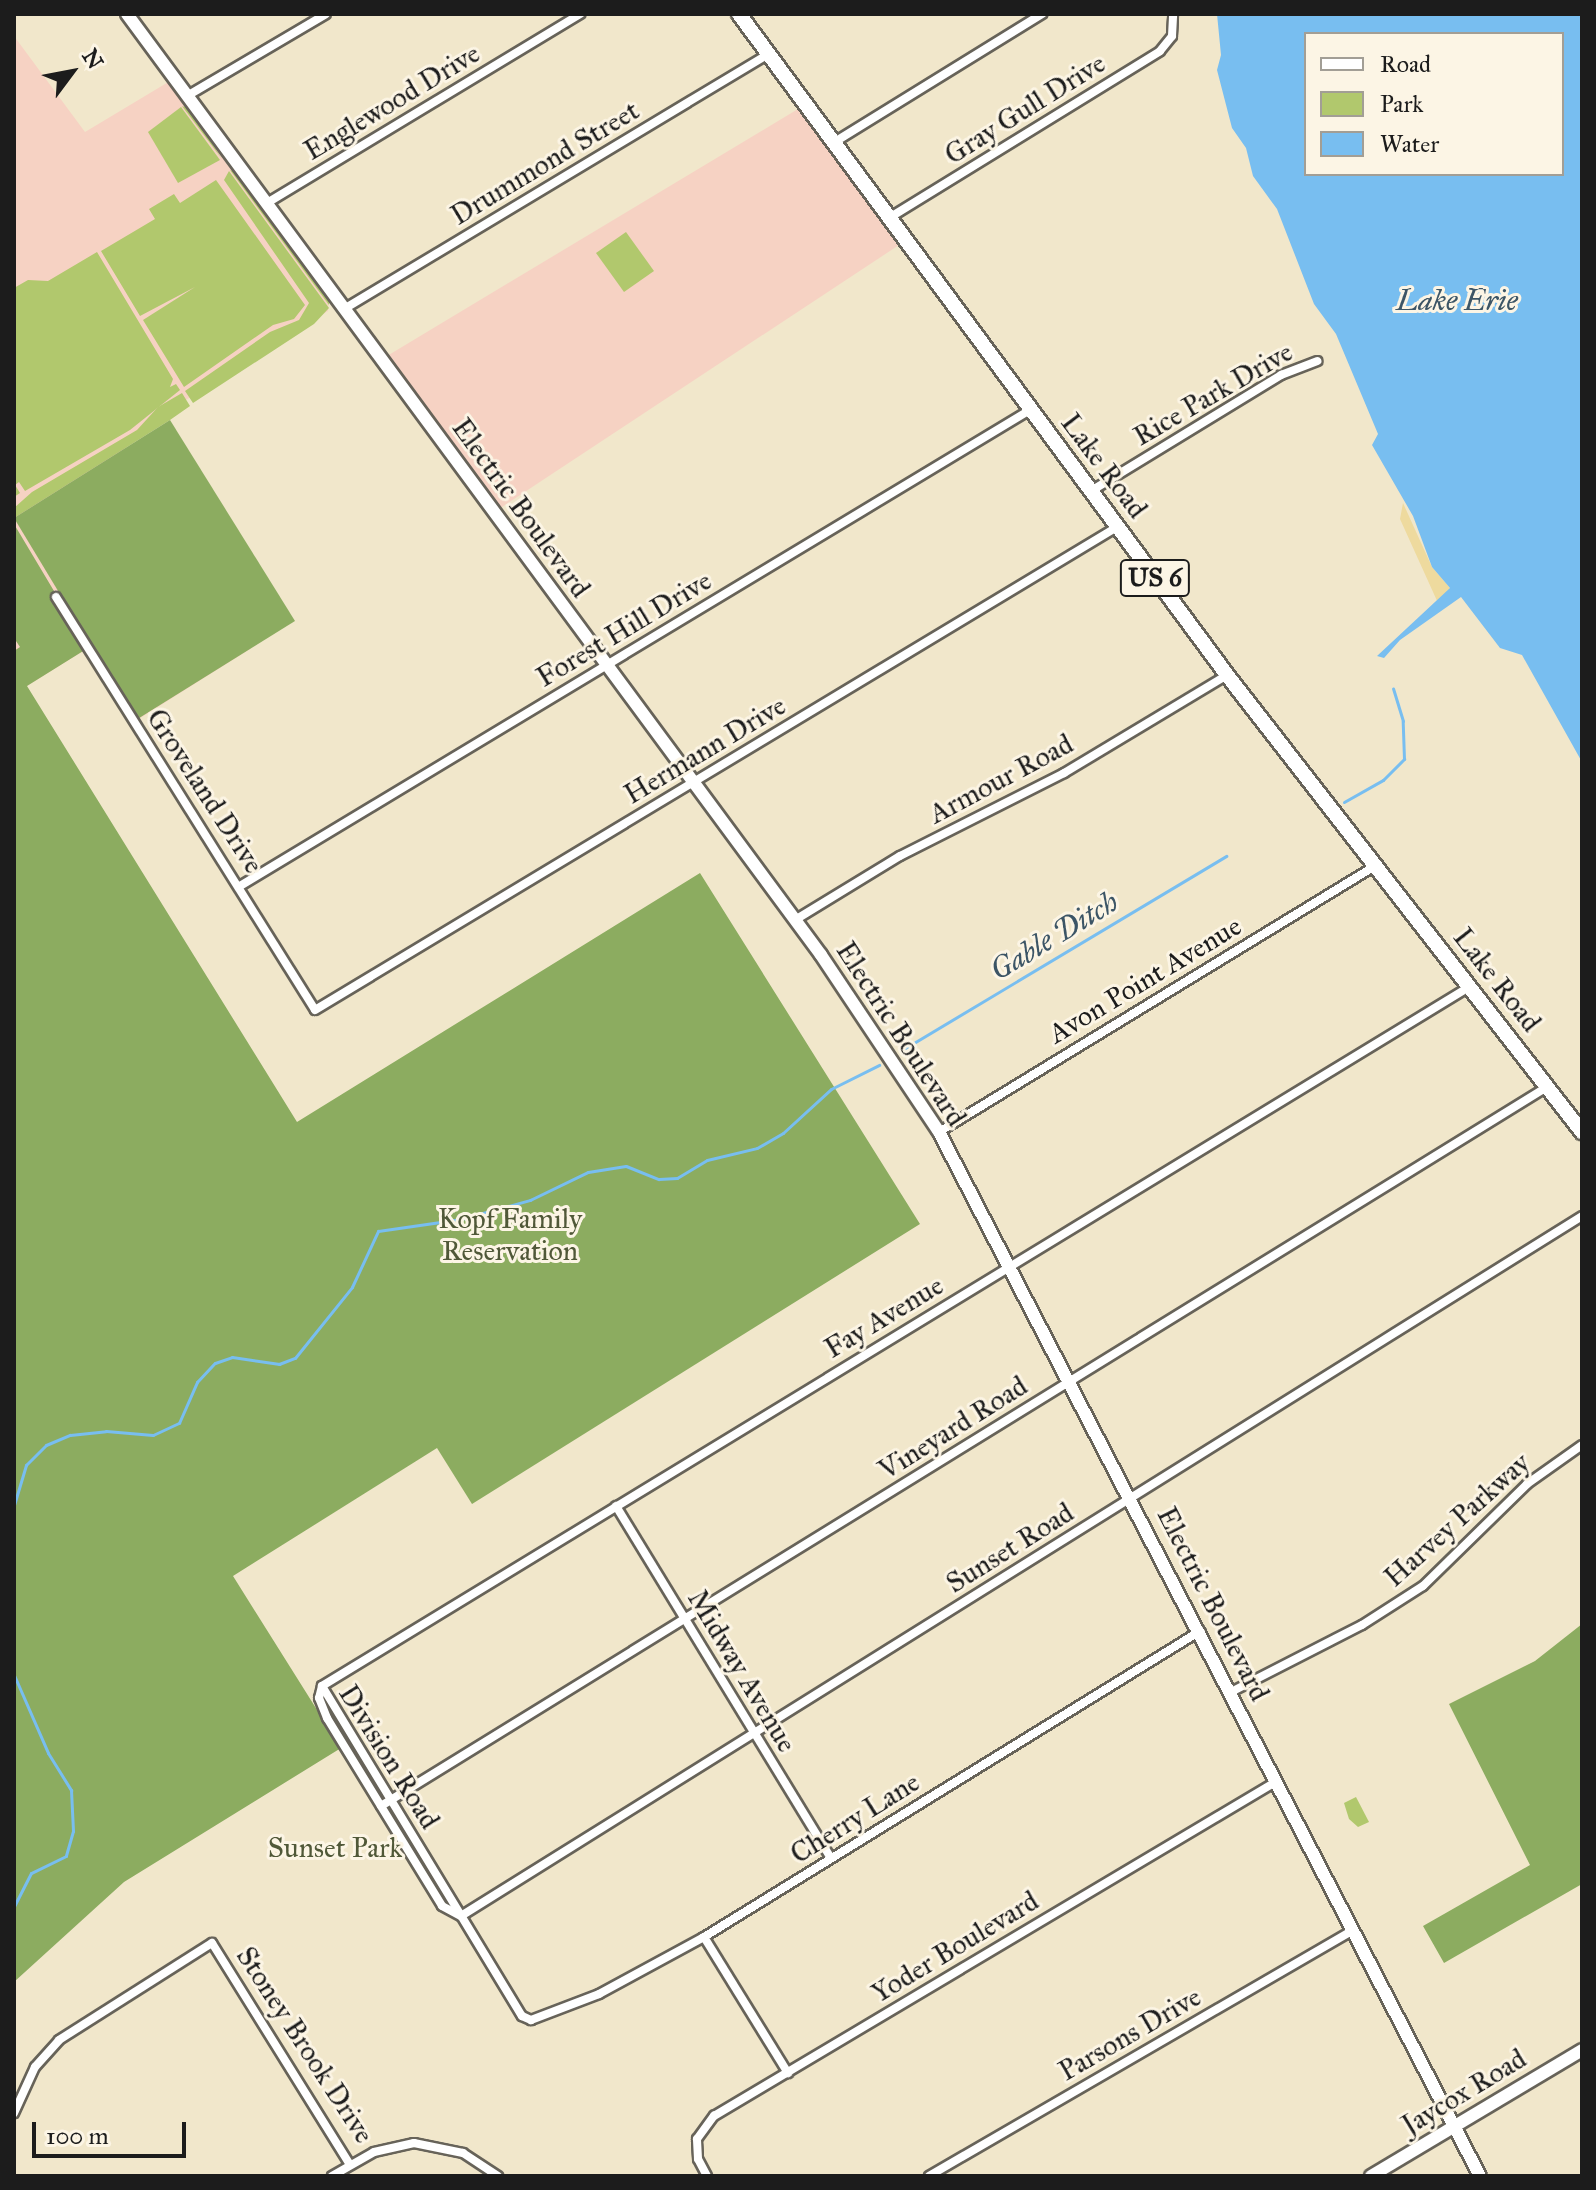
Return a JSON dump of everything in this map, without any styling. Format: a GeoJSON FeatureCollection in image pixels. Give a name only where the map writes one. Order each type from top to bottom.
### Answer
{"type":"FeatureCollection","features":[{"type":"Feature","properties":{"kind":"main road","name":"Lake Road"},"geometry":{"type":"LineString","coordinates":[[739,14],[1227,675],[1582,1132]]}},
{"type":"Feature","properties":{"kind":"street","name":"Electric Boulevard"},"geometry":{"type":"LineString","coordinates":[[127,14],[795,920],[939,1132],[1012,1266],[1480,2176]]}},
{"type":"Feature","properties":{"kind":"street"},"geometry":{"type":"LineString","coordinates":[[187,96],[326,14]]}},
{"type":"Feature","properties":{"kind":"street","name":"Englewood Drive"},"geometry":{"type":"LineString","coordinates":[[267,203],[580,14]]}},
{"type":"Feature","properties":{"kind":"street"},"geometry":{"type":"LineString","coordinates":[[833,143],[1042,14]]}},
{"type":"Feature","properties":{"kind":"street","name":"Gray Gull Drive"},"geometry":{"type":"LineString","coordinates":[[889,218],[1160,51],[1174,28],[1173,14]]}},
{"type":"Feature","properties":{"kind":"street","name":"Drummond Street"},"geometry":{"type":"LineString","coordinates":[[344,309],[768,54]]}},
{"type":"Feature","properties":{"kind":"street","name":"Rice Park Drive"},"geometry":{"type":"LineString","coordinates":[[1090,492],[1281,375],[1317,361]]}},
{"type":"Feature","properties":{"kind":"street","name":"Forest Hill Drive"},"geometry":{"type":"LineString","coordinates":[[240,886],[1030,410]]}},
{"type":"Feature","properties":{"kind":"street","name":"Hermann Drive"},"geometry":{"type":"LineString","coordinates":[[315,1010],[1117,527]]}},
{"type":"Feature","properties":{"kind":"street","name":"Groveland Drive"},"geometry":{"type":"LineString","coordinates":[[56,597],[315,1010]]}},
{"type":"Feature","properties":{"kind":"street","name":"Armour Road"},"geometry":{"type":"LineString","coordinates":[[795,920],[900,856],[1064,773],[1227,675]]}},
{"type":"Feature","properties":{"kind":"street","name":"Avon Point Avenue"},"geometry":{"type":"LineString","coordinates":[[939,1132],[1375,866]]}},
{"type":"Feature","properties":{"kind":"street","name":"Fay Avenue"},"geometry":{"type":"LineString","coordinates":[[322,1686],[1469,987]]}},
{"type":"Feature","properties":{"kind":"street","name":"Vineyard Road"},"geometry":{"type":"LineString","coordinates":[[381,1806],[1547,1087]]}},
{"type":"Feature","properties":{"kind":"street","name":"Sunset Road"},"geometry":{"type":"LineString","coordinates":[[461,1916],[1582,1216]]}},
{"type":"Feature","properties":{"kind":"street","name":"Harvey Parkway"},"geometry":{"type":"LineString","coordinates":[[1231,1692],[1362,1625],[1423,1586],[1527,1484],[1582,1445]]}},
{"type":"Feature","properties":{"kind":"street","name":"Midway Avenue"},"geometry":{"type":"LineString","coordinates":[[616,1506],[831,1858]]}},
{"type":"Feature","properties":{"kind":"street","name":"Cherry Lane"},"geometry":{"type":"LineString","coordinates":[[522,2016],[531,2020],[599,1994],[704,1937],[1200,1631]]}},
{"type":"Feature","properties":{"kind":"street","name":"Division Road"},"geometry":{"type":"LineString","coordinates":[[322,1686],[522,2016]]}},
{"type":"Feature","properties":{"kind":"street","name":"Division Road"},"geometry":{"type":"LineString","coordinates":[[322,1686],[319,1698],[327,1718],[442,1906],[461,1916]]}},
{"type":"Feature","properties":{"kind":"street","name":"Yoder Boulevard"},"geometry":{"type":"LineString","coordinates":[[707,2176],[696,2149],[707,2123],[1277,1781]]}},
{"type":"Feature","properties":{"kind":"street","name":"Parsons Drive"},"geometry":{"type":"LineString","coordinates":[[929,2176],[1353,1930]]}},
{"type":"Feature","properties":{"kind":"street"},"geometry":{"type":"LineString","coordinates":[[704,1937],[788,2073]]}},
{"type":"Feature","properties":{"kind":"street","name":"Stoney Brook Drive"},"geometry":{"type":"LineString","coordinates":[[14,2113],[35,2067],[59,2040],[212,1943],[350,2165],[384,2149],[424,2143],[463,2153],[498,2176]]}},
{"type":"Feature","properties":{"kind":"street","name":"Jaycox Road"},"geometry":{"type":"LineString","coordinates":[[1371,2176],[1582,2050]]}},
{"type":"Feature","properties":{"kind":"street"},"geometry":{"type":"LineString","coordinates":[[332,2176],[350,2165]]}},
{"type":"Feature","properties":{"kind":"shaded area"},"geometry":{"type":"Polygon","coordinates":[[[14,36],[85,132],[170,81],[329,298],[328,311],[122,440],[250,649],[134,722],[88,648],[14,694],[14,36]]]}},
{"type":"Feature","properties":{"kind":"shaded area"},"geometry":{"type":"Polygon","coordinates":[[[798,109],[899,245],[499,509],[387,356],[798,109]]]}},
{"type":"Feature","properties":{"kind":"green space"},"geometry":{"type":"Polygon","coordinates":[[[182,106],[190,109],[222,159],[182,106]]]}},
{"type":"Feature","properties":{"kind":"green space"},"geometry":{"type":"Polygon","coordinates":[[[181,107],[220,160],[178,183],[148,132],[181,107]]]}},
{"type":"Feature","properties":{"kind":"green space"},"geometry":{"type":"Polygon","coordinates":[[[230,170],[238,173],[329,298],[329,305],[230,170]]]}},
{"type":"Feature","properties":{"kind":"green space"},"geometry":{"type":"Polygon","coordinates":[[[229,171],[329,308],[314,324],[193,403],[185,391],[270,332],[299,320],[309,303],[224,180],[229,171]]]}},
{"type":"Feature","properties":{"kind":"green space"},"geometry":{"type":"Polygon","coordinates":[[[216,180],[305,305],[294,319],[273,325],[184,387],[143,320],[195,287],[140,316],[101,251],[155,219],[149,209],[174,194],[180,203],[216,180]]]}},
{"type":"Feature","properties":{"kind":"green space"},"geometry":{"type":"Polygon","coordinates":[[[626,232],[654,271],[624,292],[596,253],[626,232]]]}},
{"type":"Feature","properties":{"kind":"green space"},"geometry":{"type":"Polygon","coordinates":[[[97,252],[173,379],[170,387],[176,384],[180,390],[130,430],[25,491],[19,482],[15,485],[20,493],[14,497],[14,288],[28,280],[48,281],[97,252]]]}},
{"type":"Feature","properties":{"kind":"green space"},"geometry":{"type":"Polygon","coordinates":[[[182,393],[190,406],[14,518],[14,508],[32,492],[137,430],[158,407],[182,393]]]}},
{"type":"Feature","properties":{"kind":"green space"},"geometry":{"type":"Polygon","coordinates":[[[170,420],[295,621],[136,720],[14,518],[170,420]]]}},
{"type":"Feature","properties":{"kind":"green space","name":"Kopf Family Reservation"},"geometry":{"type":"Polygon","coordinates":[[[14,524],[88,648],[27,686],[297,1122],[700,873],[920,1224],[472,1504],[437,1448],[233,1576],[341,1748],[124,1882],[14,1982],[14,651],[20,647],[14,638],[14,524]]]}},
{"type":"Feature","properties":{"kind":"green space"},"geometry":{"type":"Polygon","coordinates":[[[1582,1624],[1582,1884],[1444,1963],[1423,1926],[1530,1865],[1449,1704],[1535,1661],[1582,1624]]]}},
{"type":"Feature","properties":{"kind":"green space"},"geometry":{"type":"Polygon","coordinates":[[[1356,1797],[1369,1822],[1358,1827],[1349,1819],[1344,1803],[1356,1797]]]}},
{"type":"Feature","properties":{"kind":"sand"},"geometry":{"type":"Polygon","coordinates":[[[1403,503],[1432,567],[1450,588],[1438,603],[1400,519],[1403,503]]]}},
{"type":"Feature","properties":{"kind":"water","name":"Lake Erie"},"geometry":{"type":"Polygon","coordinates":[[[1217,14],[1582,14],[1582,762],[1522,655],[1500,648],[1461,597],[1400,640],[1384,658],[1377,656],[1450,588],[1432,567],[1413,516],[1372,445],[1378,434],[1336,334],[1314,304],[1277,209],[1253,176],[1246,148],[1232,128],[1217,70],[1221,55],[1217,14]]]}},
{"type":"Feature","properties":{"kind":"waterway","name":"Gable Ditch"},"geometry":{"type":"LineString","coordinates":[[1344,802],[1383,780],[1404,759],[1403,721],[1393,689]]}},
{"type":"Feature","properties":{"kind":"waterway","name":"Gable Ditch"},"geometry":{"type":"LineString","coordinates":[[902,1050],[1226,856]]}},
{"type":"Feature","properties":{"kind":"waterway","name":"Gable Ditch"},"geometry":{"type":"LineString","coordinates":[[14,1505],[26,1465],[46,1445],[70,1435],[106,1431],[153,1435],[179,1423],[197,1382],[215,1363],[232,1357],[279,1364],[295,1358],[352,1287],[378,1231],[461,1219],[530,1200],[588,1172],[626,1166],[659,1179],[677,1178],[707,1160],[757,1148],[783,1133],[831,1089],[879,1065]]}},
{"type":"Feature","properties":{"kind":"waterway","name":"Gable Ditch"},"geometry":{"type":"LineString","coordinates":[[14,1675],[48,1753],[71,1790],[73,1831],[66,1856],[31,1873],[14,1906]]}},
{"type":"Feature","properties":{"kind":"park label","name":"Sunset Park"},"geometry":{"type":"Point","coordinates":[335,1848]}}]}
